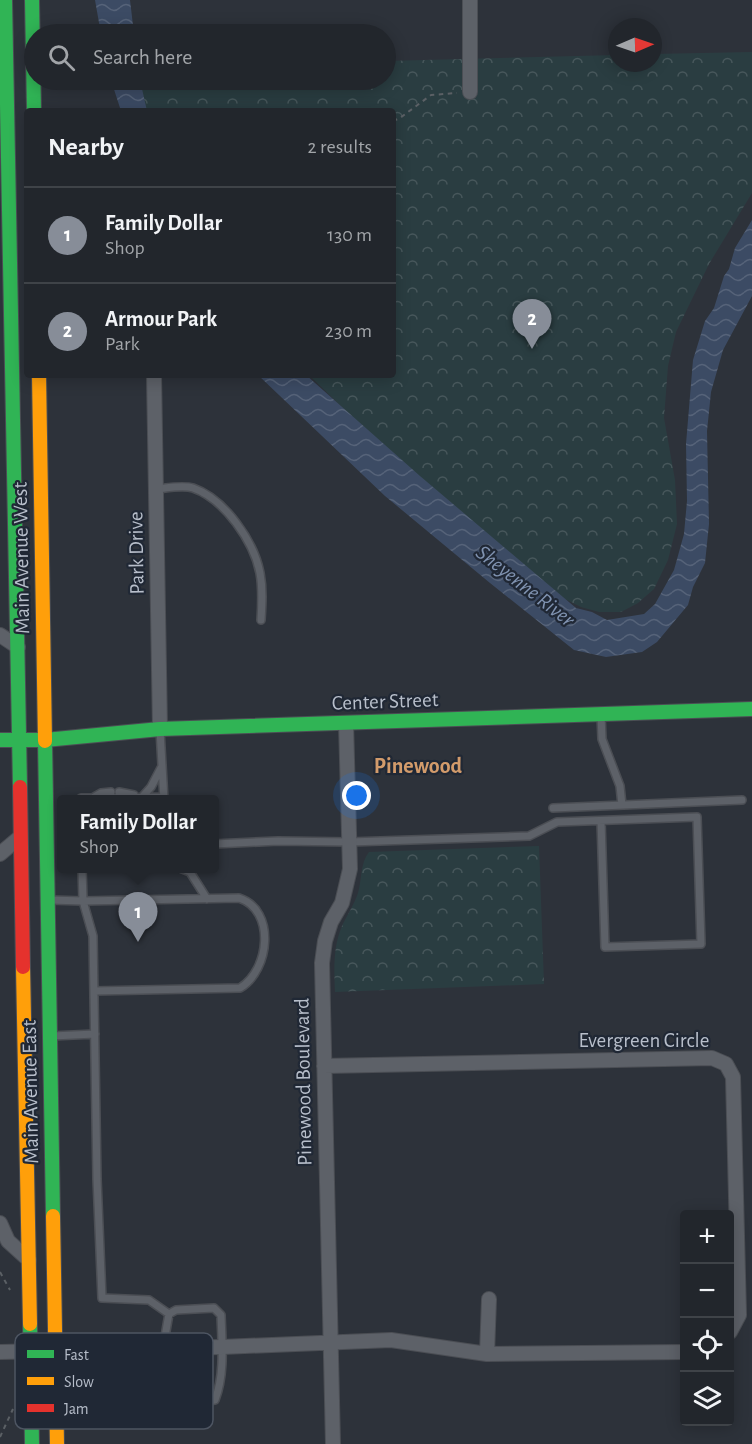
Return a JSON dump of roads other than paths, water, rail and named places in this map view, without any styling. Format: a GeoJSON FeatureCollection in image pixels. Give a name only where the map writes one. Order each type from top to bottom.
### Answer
{"type":"FeatureCollection","features":[{"type":"Feature","properties":{"kind":"main road","name":"Main Avenue West"},"geometry":{"type":"LineString","coordinates":[[5,0],[4,167],[13,413],[20,741]]}},
{"type":"Feature","properties":{"kind":"main road"},"geometry":{"type":"LineString","coordinates":[[32,0],[32,24]]}},
{"type":"Feature","properties":{"kind":"main road"},"geometry":{"type":"LineString","coordinates":[[3,70],[24,69]]}},
{"type":"Feature","properties":{"kind":"main road"},"geometry":{"type":"LineString","coordinates":[[34,90],[34,108]]}},
{"type":"Feature","properties":{"kind":"main road","name":"Main Avenue West"},"geometry":{"type":"LineString","coordinates":[[39,378],[45,740]]}},
{"type":"Feature","properties":{"kind":"main road","name":"Center Street"},"geometry":{"type":"LineString","coordinates":[[0,740],[45,740],[160,729],[752,709]]}},
{"type":"Feature","properties":{"kind":"main road","name":"Main Avenue East"},"geometry":{"type":"LineString","coordinates":[[45,740],[55,1333]]}},
{"type":"Feature","properties":{"kind":"main road","name":"Main Avenue East"},"geometry":{"type":"LineString","coordinates":[[20,741],[30,1333]]}},
{"type":"Feature","properties":{"kind":"main road","name":"Main Avenue East"},"geometry":{"type":"LineString","coordinates":[[57,1429],[57,1444]]}},
{"type":"Feature","properties":{"kind":"street"},"geometry":{"type":"LineString","coordinates":[[470,0],[470,92]]}},
{"type":"Feature","properties":{"kind":"street","name":"Park Drive"},"geometry":{"type":"LineString","coordinates":[[154,378],[160,729]]}},
{"type":"Feature","properties":{"kind":"street"},"geometry":{"type":"LineString","coordinates":[[0,401],[13,413]]}},
{"type":"Feature","properties":{"kind":"street"},"geometry":{"type":"LineString","coordinates":[[0,635],[18,647]]}},
{"type":"Feature","properties":{"kind":"street","name":"Pinewood Boulevard"},"geometry":{"type":"LineString","coordinates":[[333,1444],[322,963],[331,922],[342,903],[350,869],[346,723]]}},
{"type":"Feature","properties":{"kind":"street"},"geometry":{"type":"LineString","coordinates":[[0,854],[20,837]]}},
{"type":"Feature","properties":{"kind":"street","name":"Evergreen Circle"},"geometry":{"type":"LineString","coordinates":[[324,1066],[712,1058],[726,1064],[734,1077],[739,1316],[734,1324]]}},
{"type":"Feature","properties":{"kind":"street"},"geometry":{"type":"LineString","coordinates":[[0,1223],[8,1241],[29,1260]]}},
{"type":"Feature","properties":{"kind":"street"},"geometry":{"type":"LineString","coordinates":[[487,1354],[489,1299]]}},
{"type":"Feature","properties":{"kind":"street"},"geometry":{"type":"LineString","coordinates":[[213,1347],[391,1340],[487,1354],[680,1352]]}},
{"type":"Feature","properties":{"kind":"street"},"geometry":{"type":"LineString","coordinates":[[0,1352],[15,1352]]}},
{"type":"Feature","properties":{"kind":"lane"},"geometry":{"type":"LineString","coordinates":[[156,489],[191,487],[207,495],[234,520],[249,543],[258,566],[262,586],[261,620]]}},
{"type":"Feature","properties":{"kind":"lane"},"geometry":{"type":"LineString","coordinates":[[601,714],[602,739],[620,786],[622,805]]}},
{"type":"Feature","properties":{"kind":"lane"},"geometry":{"type":"LineString","coordinates":[[160,729],[164,795]]}},
{"type":"Feature","properties":{"kind":"lane"},"geometry":{"type":"LineString","coordinates":[[142,795],[151,787],[162,766]]}},
{"type":"Feature","properties":{"kind":"lane"},"geometry":{"type":"LineString","coordinates":[[97,795],[111,792]]}},
{"type":"Feature","properties":{"kind":"lane"},"geometry":{"type":"LineString","coordinates":[[119,792],[135,795]]}},
{"type":"Feature","properties":{"kind":"lane"},"geometry":{"type":"LineString","coordinates":[[553,808],[742,800]]}},
{"type":"Feature","properties":{"kind":"lane"},"geometry":{"type":"LineString","coordinates":[[219,844],[350,843],[529,836],[557,822],[601,820],[697,817],[701,944],[605,947],[601,820]]}},
{"type":"Feature","properties":{"kind":"lane"},"geometry":{"type":"LineString","coordinates":[[82,873],[82,901],[93,936],[97,1179],[102,1298],[149,1300],[169,1314]]}},
{"type":"Feature","properties":{"kind":"lane"},"geometry":{"type":"LineString","coordinates":[[191,873],[207,899]]}},
{"type":"Feature","properties":{"kind":"lane"},"geometry":{"type":"LineString","coordinates":[[47,900],[238,898],[247,901],[261,915],[264,948],[253,977],[240,987],[94,991]]}},
{"type":"Feature","properties":{"kind":"lane"},"geometry":{"type":"LineString","coordinates":[[50,1036],[95,1034]]}},
{"type":"Feature","properties":{"kind":"lane"},"geometry":{"type":"LineString","coordinates":[[169,1314],[176,1310],[214,1308],[221,1315],[222,1374],[215,1400],[213,1400]]}},
{"type":"Feature","properties":{"kind":"lane"},"geometry":{"type":"LineString","coordinates":[[166,1333],[169,1314]]}},
{"type":"Feature","properties":{"kind":"water"},"geometry":{"type":"Polygon","coordinates":[[[95,0],[130,0],[133,24],[99,24],[95,0]]]}},
{"type":"Feature","properties":{"kind":"water"},"geometry":{"type":"Polygon","coordinates":[[[114,90],[142,90],[146,108],[120,108],[114,90]]]}},
{"type":"Feature","properties":{"kind":"water","name":"Sheyenne River"},"geometry":{"type":"Polygon","coordinates":[[[752,220],[752,296],[723,350],[711,392],[707,431],[709,524],[705,563],[693,587],[688,605],[657,642],[642,652],[606,657],[574,650],[385,496],[261,378],[309,378],[420,476],[576,608],[592,612],[607,620],[644,614],[655,604],[674,570],[684,534],[687,501],[686,444],[693,360],[705,321],[714,308],[735,248],[752,220]]]}},
{"type":"Feature","properties":{"kind":"place","name":"Armour Park"},"geometry":{"type":"Point","coordinates":[532,349]}},
{"type":"Feature","properties":{"kind":"place","name":"Family Dollar"},"geometry":{"type":"Point","coordinates":[138,942]}},
{"type":"Feature","properties":{"kind":"district","name":"Pinewood"},"geometry":{"type":"Point","coordinates":[418,765]}}]}
